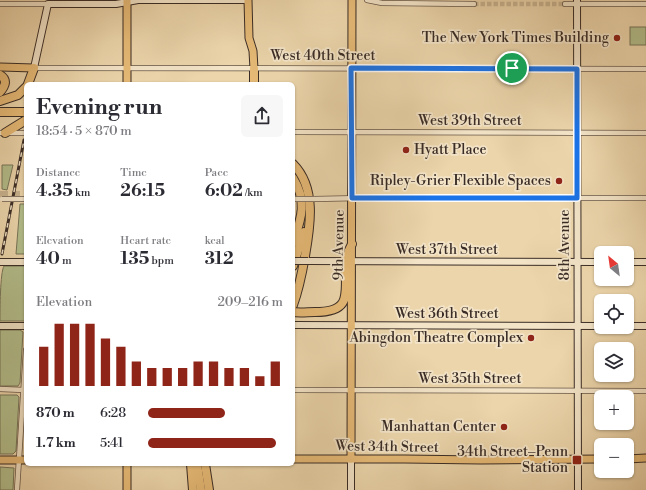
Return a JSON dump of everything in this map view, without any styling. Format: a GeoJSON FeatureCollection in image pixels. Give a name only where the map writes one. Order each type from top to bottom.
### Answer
{"type":"FeatureCollection","features":[{"type":"Feature","properties":{"kind":"highway"},"geometry":{"type":"LineString","coordinates":[[29,82],[34,68]]}},
{"type":"Feature","properties":{"kind":"highway"},"geometry":{"type":"LineString","coordinates":[[254,69],[254,82]]}},
{"type":"Feature","properties":{"kind":"highway"},"geometry":{"type":"LineString","coordinates":[[0,76],[4,78],[5,83],[0,92]]}},
{"type":"Feature","properties":{"kind":"highway"},"geometry":{"type":"LineString","coordinates":[[0,101],[18,95],[24,89]]}},
{"type":"Feature","properties":{"kind":"highway"},"geometry":{"type":"LineString","coordinates":[[0,112],[24,112]]}},
{"type":"Feature","properties":{"kind":"highway"},"geometry":{"type":"LineString","coordinates":[[2,133],[24,121]]}},
{"type":"Feature","properties":{"kind":"highway"},"geometry":{"type":"LineString","coordinates":[[295,167],[303,177],[309,196],[309,230],[300,281],[295,298]]}},
{"type":"Feature","properties":{"kind":"highway"},"geometry":{"type":"LineString","coordinates":[[295,171],[306,186]]}},
{"type":"Feature","properties":{"kind":"highway"},"geometry":{"type":"LineString","coordinates":[[295,181],[300,190],[302,204],[302,213],[295,232]]}},
{"type":"Feature","properties":{"kind":"highway"},"geometry":{"type":"LineString","coordinates":[[295,260],[309,212]]}},
{"type":"Feature","properties":{"kind":"highway"},"geometry":{"type":"LineString","coordinates":[[295,312],[328,312],[340,306],[345,298],[352,244]]}},
{"type":"Feature","properties":{"kind":"highway"},"geometry":{"type":"LineString","coordinates":[[191,466],[193,490]]}},
{"type":"Feature","properties":{"kind":"highway"},"geometry":{"type":"LineString","coordinates":[[197,466],[200,490]]}},
{"type":"Feature","properties":{"kind":"highway"},"geometry":{"type":"LineString","coordinates":[[200,466],[204,490]]}},
{"type":"Feature","properties":{"kind":"highway"},"geometry":{"type":"LineString","coordinates":[[205,466],[209,490]]}},
{"type":"Feature","properties":{"kind":"main road"},"geometry":{"type":"LineString","coordinates":[[34,68],[48,4],[116,4],[138,0],[244,0]]}},
{"type":"Feature","properties":{"kind":"main road"},"geometry":{"type":"LineString","coordinates":[[248,0],[249,33],[254,60],[254,69]]}},
{"type":"Feature","properties":{"kind":"main road","name":"9th Avenue"},"geometry":{"type":"LineString","coordinates":[[352,0],[352,244]]}},
{"type":"Feature","properties":{"kind":"main road"},"geometry":{"type":"LineString","coordinates":[[127,1],[127,82]]}},
{"type":"Feature","properties":{"kind":"main road","name":"8th Avenue"},"geometry":{"type":"LineString","coordinates":[[577,2],[578,490]]}},
{"type":"Feature","properties":{"kind":"main road","name":"West 40th Street"},"geometry":{"type":"LineString","coordinates":[[0,67],[34,68]]}},
{"type":"Feature","properties":{"kind":"main road","name":"West 37th Street"},"geometry":{"type":"LineString","coordinates":[[295,261],[594,262]]}},
{"type":"Feature","properties":{"kind":"main road"},"geometry":{"type":"LineString","coordinates":[[0,262],[24,262]]}},
{"type":"Feature","properties":{"kind":"main road","name":"9th Avenue"},"geometry":{"type":"LineString","coordinates":[[349,262],[351,326],[351,490]]}},
{"type":"Feature","properties":{"kind":"main road"},"geometry":{"type":"LineString","coordinates":[[634,262],[646,262]]}},
{"type":"Feature","properties":{"kind":"main road"},"geometry":{"type":"LineString","coordinates":[[0,326],[24,326]]}},
{"type":"Feature","properties":{"kind":"main road","name":"West 36th Street"},"geometry":{"type":"LineString","coordinates":[[295,326],[594,326]]}},
{"type":"Feature","properties":{"kind":"main road"},"geometry":{"type":"LineString","coordinates":[[634,326],[646,326]]}},
{"type":"Feature","properties":{"kind":"main road"},"geometry":{"type":"LineString","coordinates":[[634,458],[646,458]]}},
{"type":"Feature","properties":{"kind":"main road","name":"West 34th Street"},"geometry":{"type":"LineString","coordinates":[[295,459],[594,459]]}},
{"type":"Feature","properties":{"kind":"main road"},"geometry":{"type":"LineString","coordinates":[[0,460],[22,460]]}},
{"type":"Feature","properties":{"kind":"main road"},"geometry":{"type":"LineString","coordinates":[[127,466],[127,490]]}},
{"type":"Feature","properties":{"kind":"street"},"geometry":{"type":"LineString","coordinates":[[367,0],[382,3],[474,4]]}},
{"type":"Feature","properties":{"kind":"street"},"geometry":{"type":"LineString","coordinates":[[565,4],[577,2],[646,4]]}},
{"type":"Feature","properties":{"kind":"street"},"geometry":{"type":"LineString","coordinates":[[0,4],[48,4]]}},
{"type":"Feature","properties":{"kind":"street","name":"West 40th Street"},"geometry":{"type":"LineString","coordinates":[[34,68],[646,69]]}},
{"type":"Feature","properties":{"kind":"street","name":"West 39th Street"},"geometry":{"type":"LineString","coordinates":[[295,132],[646,133]]}},
{"type":"Feature","properties":{"kind":"street"},"geometry":{"type":"LineString","coordinates":[[2,133],[24,133]]}},
{"type":"Feature","properties":{"kind":"street"},"geometry":{"type":"LineString","coordinates":[[295,199],[646,198]]}},
{"type":"Feature","properties":{"kind":"street"},"geometry":{"type":"LineString","coordinates":[[1,199],[24,199]]}},
{"type":"Feature","properties":{"kind":"street"},"geometry":{"type":"LineString","coordinates":[[0,389],[24,390]]}},
{"type":"Feature","properties":{"kind":"street","name":"West 35th Street"},"geometry":{"type":"LineString","coordinates":[[295,390],[646,390]]}},
{"type":"Feature","properties":{"kind":"street"},"geometry":{"type":"LineString","coordinates":[[17,490],[22,460],[24,413]]}},
{"type":"Feature","properties":{"kind":"green space"},"geometry":{"type":"Polygon","coordinates":[[[630,27],[646,27],[646,45],[630,45],[630,27]]]}},
{"type":"Feature","properties":{"kind":"green space"},"geometry":{"type":"Polygon","coordinates":[[[2,165],[13,165],[7,190],[2,189],[2,165]]]}},
{"type":"Feature","properties":{"kind":"green space"},"geometry":{"type":"Polygon","coordinates":[[[20,204],[24,204],[24,254],[16,254],[20,204]]]}},
{"type":"Feature","properties":{"kind":"green space"},"geometry":{"type":"Polygon","coordinates":[[[4,266],[24,266],[24,321],[0,321],[4,266]]]}},
{"type":"Feature","properties":{"kind":"green space"},"geometry":{"type":"Polygon","coordinates":[[[0,330],[20,330],[23,332],[20,383],[18,386],[0,386],[0,330]]]}},
{"type":"Feature","properties":{"kind":"green space"},"geometry":{"type":"Polygon","coordinates":[[[0,395],[17,395],[19,397],[16,451],[13,454],[0,454],[0,395]]]}},
{"type":"Feature","properties":{"kind":"green space"},"geometry":{"type":"Polygon","coordinates":[[[0,467],[14,468],[13,490],[0,490],[0,467]]]}},
{"type":"Feature","properties":{"kind":"tunnel"},"geometry":{"type":"LineString","coordinates":[[474,4],[565,4]]}},
{"type":"Feature","properties":{"kind":"tunnel"},"geometry":{"type":"LineString","coordinates":[[0,195],[24,195]]}},
{"type":"Feature","properties":{"kind":"railway"},"geometry":{"type":"LineString","coordinates":[[2,254],[24,140]]}},
{"type":"Feature","properties":{"kind":"place","name":"The New York Times Building"},"geometry":{"type":"Point","coordinates":[617,38]}},
{"type":"Feature","properties":{"kind":"place","name":"Hyatt Place"},"geometry":{"type":"Point","coordinates":[406,150]}},
{"type":"Feature","properties":{"kind":"place","name":"Ripley-Grier Flexible Spaces"},"geometry":{"type":"Point","coordinates":[559,181]}},
{"type":"Feature","properties":{"kind":"place","name":"Abingdon Theatre Complex"},"geometry":{"type":"Point","coordinates":[531,338]}},
{"type":"Feature","properties":{"kind":"place","name":"Manhattan Center"},"geometry":{"type":"Point","coordinates":[504,427]}},
{"type":"Feature","properties":{"kind":"place","name":"34th Street–Penn Station"},"geometry":{"type":"Point","coordinates":[577,460]}},
{"type":"Feature","properties":{"kind":"route"},"geometry":{"type":"LineString","coordinates":[[351,68],[512,68],[577,69],[577,198],[352,198],[351,68]]}}]}
